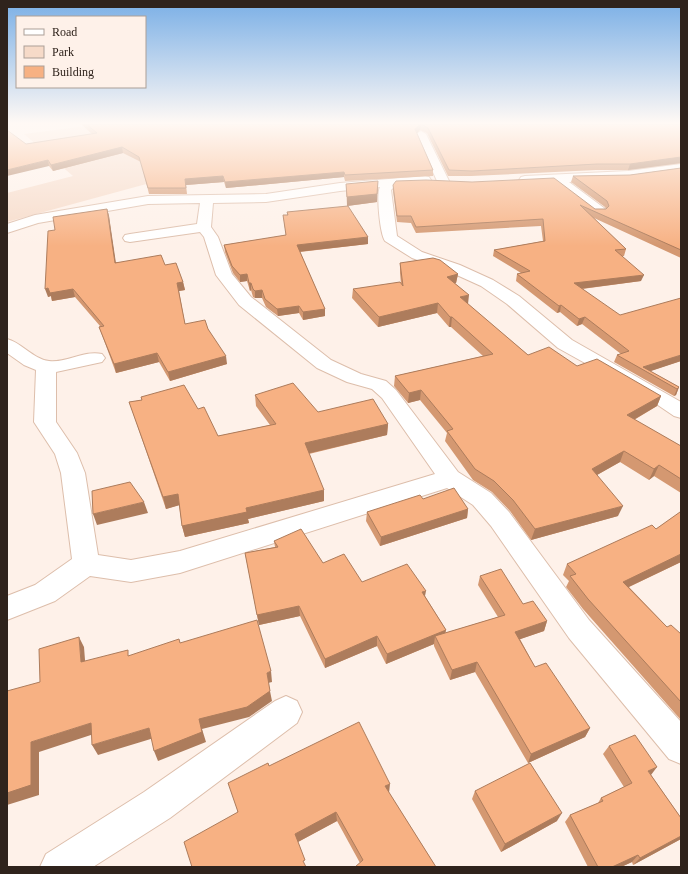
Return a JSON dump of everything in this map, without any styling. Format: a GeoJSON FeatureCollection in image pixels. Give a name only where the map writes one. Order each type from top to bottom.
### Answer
{"type":"FeatureCollection","features":[{"type":"Feature","properties":{"kind":"street"},"geometry":{"type":"LineString","coordinates":[[435,165],[443,181]]}},
{"type":"Feature","properties":{"kind":"street"},"geometry":{"type":"LineString","coordinates":[[514,180],[596,175],[628,175],[680,169]]}},
{"type":"Feature","properties":{"kind":"street"},"geometry":{"type":"LineString","coordinates":[[559,178],[558,181],[561,184],[569,187],[599,211]]}},
{"type":"Feature","properties":{"kind":"street"},"geometry":{"type":"LineString","coordinates":[[7,229],[35,219],[148,200],[266,198],[340,187],[425,180],[457,182]]}},
{"type":"Feature","properties":{"kind":"street"},"geometry":{"type":"LineString","coordinates":[[391,183],[385,190],[386,222],[390,238],[417,255],[454,268],[487,283],[513,300],[565,344],[653,393],[681,411]]}},
{"type":"Feature","properties":{"kind":"street"},"geometry":{"type":"LineString","coordinates":[[206,199],[204,227],[211,237],[224,275],[245,301],[324,364],[354,378],[379,385],[389,394],[450,478],[482,498],[500,519],[580,629],[681,747]]}},
{"type":"Feature","properties":{"kind":"street"},"geometry":{"type":"LineString","coordinates":[[130,238],[204,227]]}},
{"type":"Feature","properties":{"kind":"street"},"geometry":{"type":"LineString","coordinates":[[7,345],[38,365],[46,366],[95,358]]}},
{"type":"Feature","properties":{"kind":"street"},"geometry":{"type":"LineString","coordinates":[[46,366],[45,422],[66,453],[73,473],[86,564]]}},
{"type":"Feature","properties":{"kind":"street"},"geometry":{"type":"LineString","coordinates":[[7,608],[45,593],[86,564],[131,571],[180,562],[450,478]]}},
{"type":"Feature","properties":{"kind":"street"},"geometry":{"type":"LineString","coordinates":[[59,867],[157,805],[286,712]]}},
{"type":"Feature","properties":{"kind":"green space"},"geometry":{"type":"Polygon","coordinates":[[[60,165],[222,165],[7,222],[7,193],[73,176],[60,165]]]}},
{"type":"Feature","properties":{"kind":"building"},"geometry":{"type":"Polygon","coordinates":[[[7,165],[28,165],[7,170],[7,165]]]}},
{"type":"Feature","properties":{"kind":"building"},"geometry":{"type":"Polygon","coordinates":[[[141,165],[431,165],[433,170],[345,175],[344,172],[225,182],[223,176],[185,179],[186,188],[148,188],[141,165]]]}},
{"type":"Feature","properties":{"kind":"building"},"geometry":{"type":"Polygon","coordinates":[[[446,165],[583,165],[472,171],[449,170],[446,165]]]}},
{"type":"Feature","properties":{"kind":"building"},"geometry":{"type":"Polygon","coordinates":[[[681,168],[681,250],[580,205],[626,249],[615,250],[644,275],[574,283],[620,315],[681,298],[681,355],[643,367],[679,387],[677,389],[617,355],[629,351],[585,317],[579,319],[561,305],[559,306],[517,274],[530,271],[494,250],[545,241],[543,219],[416,227],[411,216],[397,216],[393,185],[396,181],[426,180],[472,182],[554,178],[595,209],[606,209],[609,206],[607,201],[573,176],[630,175],[681,168]]]}},
{"type":"Feature","properties":{"kind":"building"},"geometry":{"type":"Polygon","coordinates":[[[378,181],[377,194],[347,197],[346,184],[378,181]]]}},
{"type":"Feature","properties":{"kind":"building"},"geometry":{"type":"Polygon","coordinates":[[[348,206],[368,237],[297,245],[325,309],[303,312],[299,306],[277,309],[265,299],[262,290],[255,291],[253,289],[251,283],[249,283],[247,274],[240,275],[232,266],[224,245],[286,235],[283,215],[288,215],[287,212],[348,206]]]}},
{"type":"Feature","properties":{"kind":"building"},"geometry":{"type":"Polygon","coordinates":[[[107,209],[115,263],[161,255],[165,265],[176,263],[183,282],[177,283],[185,324],[205,320],[208,329],[226,356],[168,372],[157,353],[114,364],[99,327],[104,326],[73,289],[50,293],[48,288],[45,289],[48,231],[55,230],[53,217],[107,209]]]}},
{"type":"Feature","properties":{"kind":"building"},"geometry":{"type":"Polygon","coordinates":[[[433,258],[440,260],[458,274],[447,277],[469,295],[460,297],[528,355],[549,347],[577,366],[597,359],[661,396],[627,415],[681,446],[681,479],[659,465],[654,469],[624,451],[592,469],[623,506],[535,529],[513,500],[494,481],[475,469],[447,431],[453,429],[421,390],[409,393],[395,376],[493,354],[452,317],[450,317],[438,303],[379,317],[353,289],[400,282],[403,286],[400,263],[433,258]]]}},
{"type":"Feature","properties":{"kind":"building"},"geometry":{"type":"Polygon","coordinates":[[[293,383],[318,412],[373,399],[388,424],[305,443],[324,490],[246,508],[247,512],[182,526],[178,494],[163,497],[129,402],[142,400],[141,397],[184,385],[198,409],[204,407],[218,436],[276,424],[255,395],[293,383]]]}},
{"type":"Feature","properties":{"kind":"building"},"geometry":{"type":"Polygon","coordinates":[[[130,482],[144,502],[93,514],[92,491],[130,482]]]}},
{"type":"Feature","properties":{"kind":"building"},"geometry":{"type":"Polygon","coordinates":[[[454,488],[468,509],[381,537],[367,512],[420,495],[423,499],[454,488]]]}},
{"type":"Feature","properties":{"kind":"building"},"geometry":{"type":"Polygon","coordinates":[[[680,512],[681,554],[623,582],[667,627],[671,625],[681,634],[681,702],[588,599],[570,576],[576,574],[567,564],[652,525],[656,529],[680,512]]]}},
{"type":"Feature","properties":{"kind":"building"},"geometry":{"type":"Polygon","coordinates":[[[301,529],[323,563],[344,554],[362,582],[407,564],[426,591],[422,592],[446,630],[387,654],[377,636],[325,659],[299,606],[257,615],[245,553],[278,547],[274,541],[301,529]]]}},
{"type":"Feature","properties":{"kind":"building"},"geometry":{"type":"Polygon","coordinates":[[[501,569],[523,604],[533,601],[547,621],[515,632],[535,667],[546,663],[590,728],[531,754],[477,662],[452,670],[435,636],[505,615],[480,576],[501,569]]]}},
{"type":"Feature","properties":{"kind":"building"},"geometry":{"type":"Polygon","coordinates":[[[257,620],[271,671],[267,673],[270,691],[247,707],[199,719],[202,732],[154,751],[149,728],[92,745],[91,723],[31,742],[31,785],[7,793],[7,691],[40,682],[39,649],[79,637],[81,662],[128,650],[128,656],[179,639],[180,643],[257,620]]]}},
{"type":"Feature","properties":{"kind":"building"},"geometry":{"type":"Polygon","coordinates":[[[359,722],[390,784],[385,786],[436,867],[355,867],[363,860],[336,812],[295,834],[305,860],[303,861],[306,867],[192,867],[184,842],[238,812],[228,783],[268,763],[269,766],[359,722]]]}},
{"type":"Feature","properties":{"kind":"building"},"geometry":{"type":"Polygon","coordinates":[[[635,735],[657,767],[648,771],[681,818],[681,836],[640,858],[638,855],[612,867],[598,867],[570,815],[603,801],[601,798],[632,783],[609,746],[635,735]]]}},
{"type":"Feature","properties":{"kind":"building"},"geometry":{"type":"Polygon","coordinates":[[[530,763],[562,813],[505,844],[475,791],[530,763]]]}}]}
